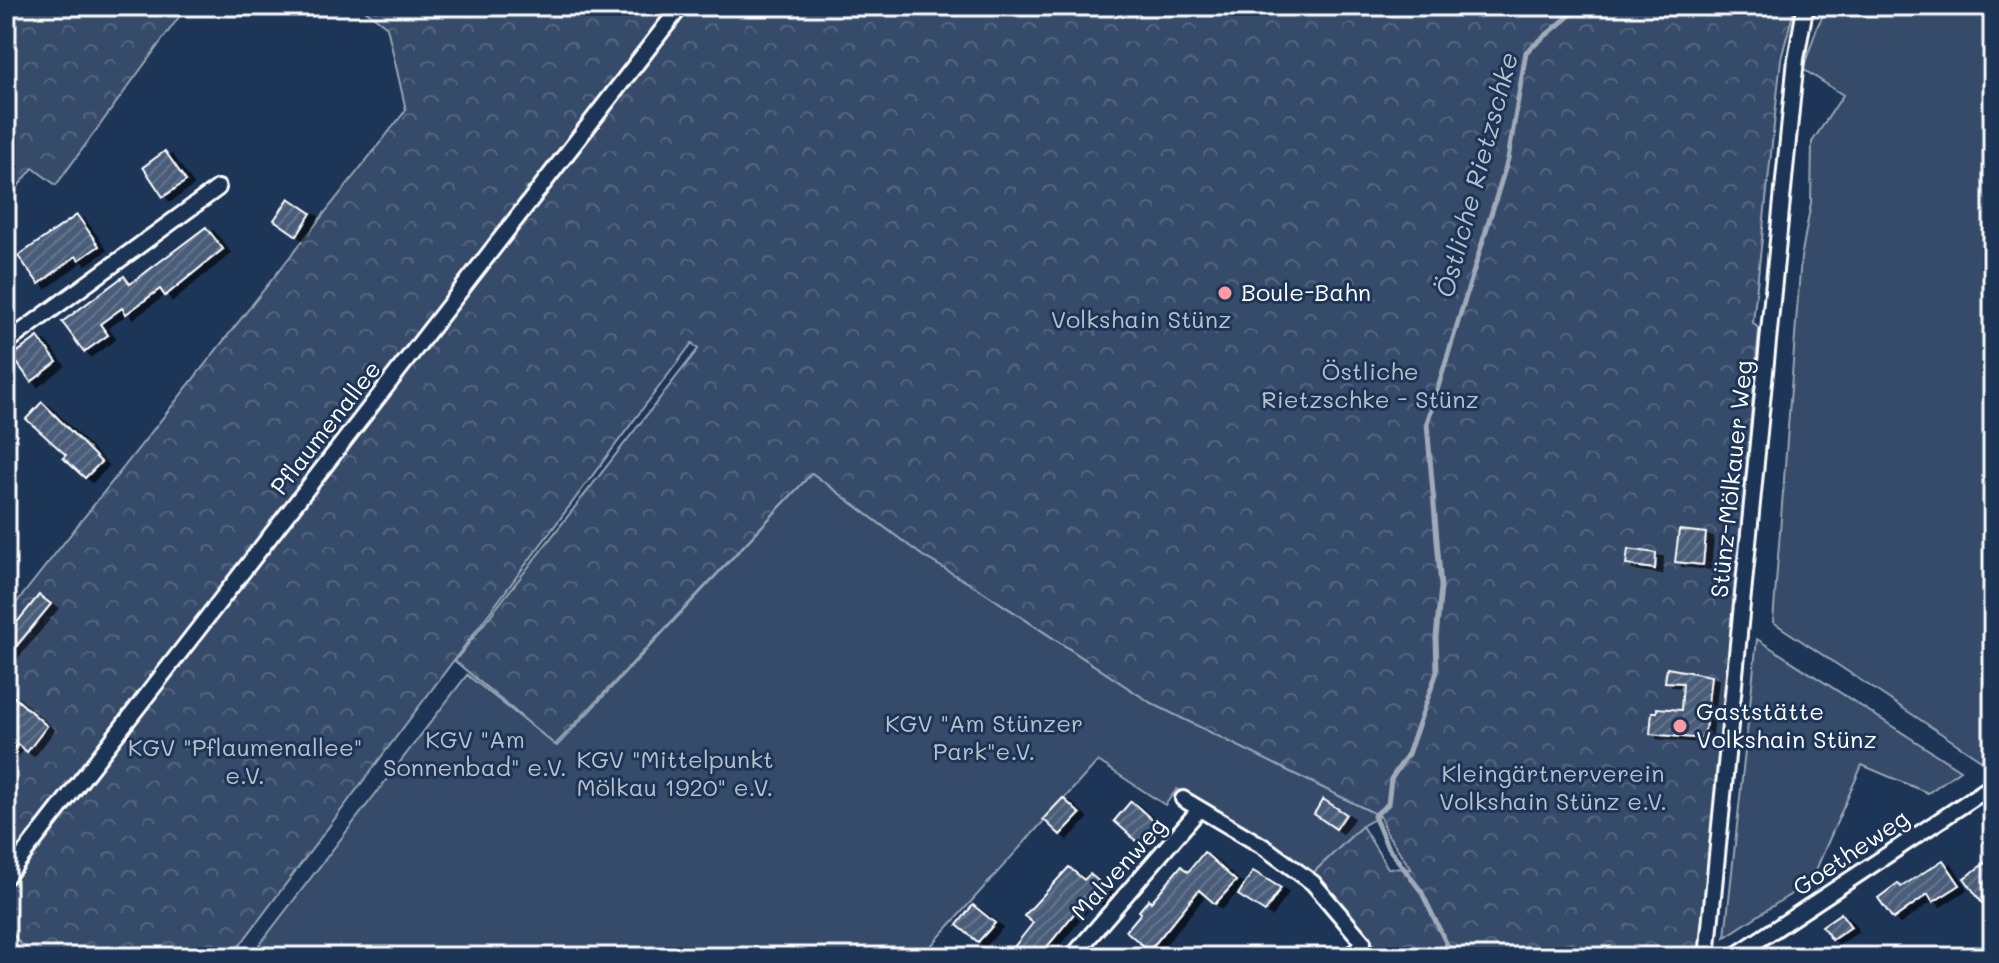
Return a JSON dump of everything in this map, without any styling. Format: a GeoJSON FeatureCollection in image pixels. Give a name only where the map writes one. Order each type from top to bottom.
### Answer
{"type":"FeatureCollection","features":[{"type":"Feature","properties":{"kind":"street","name":"Pflaumenallee"},"geometry":{"type":"LineString","coordinates":[[6,877],[681,6]]}},
{"type":"Feature","properties":{"kind":"street","name":"Stünz-Mölkauer Weg"},"geometry":{"type":"LineString","coordinates":[[1707,957],[1796,59],[1804,14],[1809,6]]}},
{"type":"Feature","properties":{"kind":"street"},"geometry":{"type":"LineString","coordinates":[[6,343],[218,188]]}},
{"type":"Feature","properties":{"kind":"street","name":"Goetheweg"},"geometry":{"type":"LineString","coordinates":[[1733,957],[1993,785]]}},
{"type":"Feature","properties":{"kind":"street","name":"Malvenweg"},"geometry":{"type":"LineString","coordinates":[[1183,799],[1264,847],[1313,883],[1363,942],[1350,957]]}},
{"type":"Feature","properties":{"kind":"street","name":"Malvenweg"},"geometry":{"type":"LineString","coordinates":[[1072,957],[1199,810]]}},
{"type":"Feature","properties":{"kind":"green space"},"geometry":{"type":"Polygon","coordinates":[[[6,6],[187,6],[56,185],[33,168],[6,201],[6,6]]]}},
{"type":"Feature","properties":{"kind":"green space","name":"Östliche Rietzschke - Stünz"},"geometry":{"type":"Polygon","coordinates":[[[360,6],[1795,6],[1781,59],[1753,323],[1759,329],[1702,957],[1377,957],[1312,874],[1362,826],[1388,868],[1411,869],[1386,832],[1380,816],[1151,703],[982,591],[923,556],[812,473],[555,745],[455,661],[698,349],[692,343],[231,957],[33,957],[6,928],[6,616],[406,110],[387,27],[360,6]]]}},
{"type":"Feature","properties":{"kind":"green space"},"geometry":{"type":"Polygon","coordinates":[[[1828,6],[1993,6],[1993,768],[1773,622],[1801,258],[1811,203],[1812,142],[1843,95],[1803,69],[1828,6]]]}},
{"type":"Feature","properties":{"kind":"green space"},"geometry":{"type":"Polygon","coordinates":[[[812,473],[923,556],[982,591],[1151,703],[1380,816],[1362,826],[1312,874],[1177,789],[1165,805],[1098,761],[921,957],[250,957],[467,675],[557,746],[812,473]]]}},
{"type":"Feature","properties":{"kind":"green space","name":"Kleingärtnerverein Volkshain Stünz e.V."},"geometry":{"type":"Polygon","coordinates":[[[1433,576],[1506,582],[1567,594],[1732,614],[1702,957],[1461,957],[1432,896],[1386,832],[1380,816],[1433,576]]]}},
{"type":"Feature","properties":{"kind":"green space"},"geometry":{"type":"Polygon","coordinates":[[[1757,639],[1960,770],[1928,793],[1862,765],[1811,881],[1725,937],[1757,639]]]}},
{"type":"Feature","properties":{"kind":"building"},"geometry":{"type":"Polygon","coordinates":[[[165,151],[186,181],[163,197],[143,167],[165,151]]]}},
{"type":"Feature","properties":{"kind":"building"},"geometry":{"type":"Polygon","coordinates":[[[289,198],[311,213],[297,236],[274,220],[289,198]]]}},
{"type":"Feature","properties":{"kind":"building"},"geometry":{"type":"Polygon","coordinates":[[[77,215],[99,246],[79,260],[76,256],[39,284],[18,256],[77,215]]]}},
{"type":"Feature","properties":{"kind":"building"},"geometry":{"type":"Polygon","coordinates":[[[206,227],[223,249],[165,296],[160,289],[126,314],[122,308],[100,324],[108,335],[84,352],[62,322],[124,276],[130,284],[206,227]]]}},
{"type":"Feature","properties":{"kind":"building"},"geometry":{"type":"Polygon","coordinates":[[[38,337],[57,362],[31,382],[12,356],[38,337]]]}},
{"type":"Feature","properties":{"kind":"building"},"geometry":{"type":"Polygon","coordinates":[[[42,402],[101,462],[85,478],[63,458],[66,455],[26,419],[42,402]]]}},
{"type":"Feature","properties":{"kind":"building"},"geometry":{"type":"Polygon","coordinates":[[[1679,530],[1706,533],[1703,565],[1675,562],[1679,530]]]}},
{"type":"Feature","properties":{"kind":"building"},"geometry":{"type":"Polygon","coordinates":[[[1628,549],[1656,553],[1655,569],[1626,565],[1628,549]]]}},
{"type":"Feature","properties":{"kind":"building"},"geometry":{"type":"Polygon","coordinates":[[[39,595],[51,604],[6,659],[6,636],[39,595]]]}},
{"type":"Feature","properties":{"kind":"building"},"geometry":{"type":"Polygon","coordinates":[[[1667,668],[1711,676],[1704,739],[1650,734],[1652,712],[1657,712],[1657,708],[1681,710],[1683,683],[1665,682],[1667,668]]]}},
{"type":"Feature","properties":{"kind":"building"},"geometry":{"type":"Polygon","coordinates":[[[6,690],[47,726],[27,752],[17,744],[6,758],[6,690]]]}},
{"type":"Feature","properties":{"kind":"building"},"geometry":{"type":"Polygon","coordinates":[[[1063,798],[1080,814],[1060,835],[1043,819],[1063,798]]]}},
{"type":"Feature","properties":{"kind":"building"},"geometry":{"type":"Polygon","coordinates":[[[1323,799],[1346,814],[1336,829],[1314,814],[1323,799]]]}},
{"type":"Feature","properties":{"kind":"building"},"geometry":{"type":"Polygon","coordinates":[[[1131,801],[1157,824],[1140,844],[1114,821],[1131,801]]]}},
{"type":"Feature","properties":{"kind":"building"},"geometry":{"type":"Polygon","coordinates":[[[1204,852],[1236,881],[1215,904],[1199,890],[1149,951],[1126,931],[1149,899],[1151,902],[1181,866],[1188,872],[1204,852]]]}},
{"type":"Feature","properties":{"kind":"building"},"geometry":{"type":"Polygon","coordinates":[[[1943,860],[1960,885],[1933,902],[1928,894],[1893,919],[1878,898],[1898,883],[1901,887],[1943,860]]]}},
{"type":"Feature","properties":{"kind":"building"},"geometry":{"type":"Polygon","coordinates":[[[1988,861],[1993,868],[1993,895],[1982,903],[1964,878],[1988,861]]]}},
{"type":"Feature","properties":{"kind":"building"},"geometry":{"type":"Polygon","coordinates":[[[1069,867],[1084,880],[1090,874],[1108,889],[1097,902],[1089,895],[1039,957],[1006,957],[1033,923],[1024,916],[1069,867]]]}},
{"type":"Feature","properties":{"kind":"building"},"geometry":{"type":"Polygon","coordinates":[[[1253,871],[1281,888],[1265,912],[1238,895],[1253,871]]]}},
{"type":"Feature","properties":{"kind":"building"},"geometry":{"type":"Polygon","coordinates":[[[973,905],[995,923],[978,942],[957,925],[973,905]]]}},
{"type":"Feature","properties":{"kind":"building"},"geometry":{"type":"Polygon","coordinates":[[[1841,913],[1851,927],[1832,940],[1822,926],[1841,913]]]}},
{"type":"Feature","properties":{"kind":"waterway","name":"Östliche Rietzschke"},"geometry":{"type":"LineString","coordinates":[[1453,957],[1421,891],[1387,846],[1374,816],[1388,804],[1391,779],[1408,754],[1437,672],[1436,638],[1441,587],[1427,423],[1508,159],[1526,52],[1581,6]]}},
{"type":"Feature","properties":{"kind":"place","name":"Boule-Bahn"},"geometry":{"type":"Point","coordinates":[1225,293]}},
{"type":"Feature","properties":{"kind":"place","name":"Gaststätte Volkshain Stünz"},"geometry":{"type":"Point","coordinates":[1680,726]}},
{"type":"Feature","properties":{"kind":"park label","name":"Volkshain Stünz"},"geometry":{"type":"Point","coordinates":[1141,320]}},
{"type":"Feature","properties":{"kind":"park label","name":"KGV \"Am Stünzer Park\"e.V."},"geometry":{"type":"Point","coordinates":[984,738]}},
{"type":"Feature","properties":{"kind":"park label","name":"KGV \"Am Sonnenbad\" e.V."},"geometry":{"type":"Point","coordinates":[475,754]}},
{"type":"Feature","properties":{"kind":"park label","name":"KGV \"Pflaumenallee\" e.V."},"geometry":{"type":"Point","coordinates":[245,762]}},
{"type":"Feature","properties":{"kind":"park label","name":"KGV \"Mittelpunkt Mölkau 1920\" e.V."},"geometry":{"type":"Point","coordinates":[675,774]}}]}
